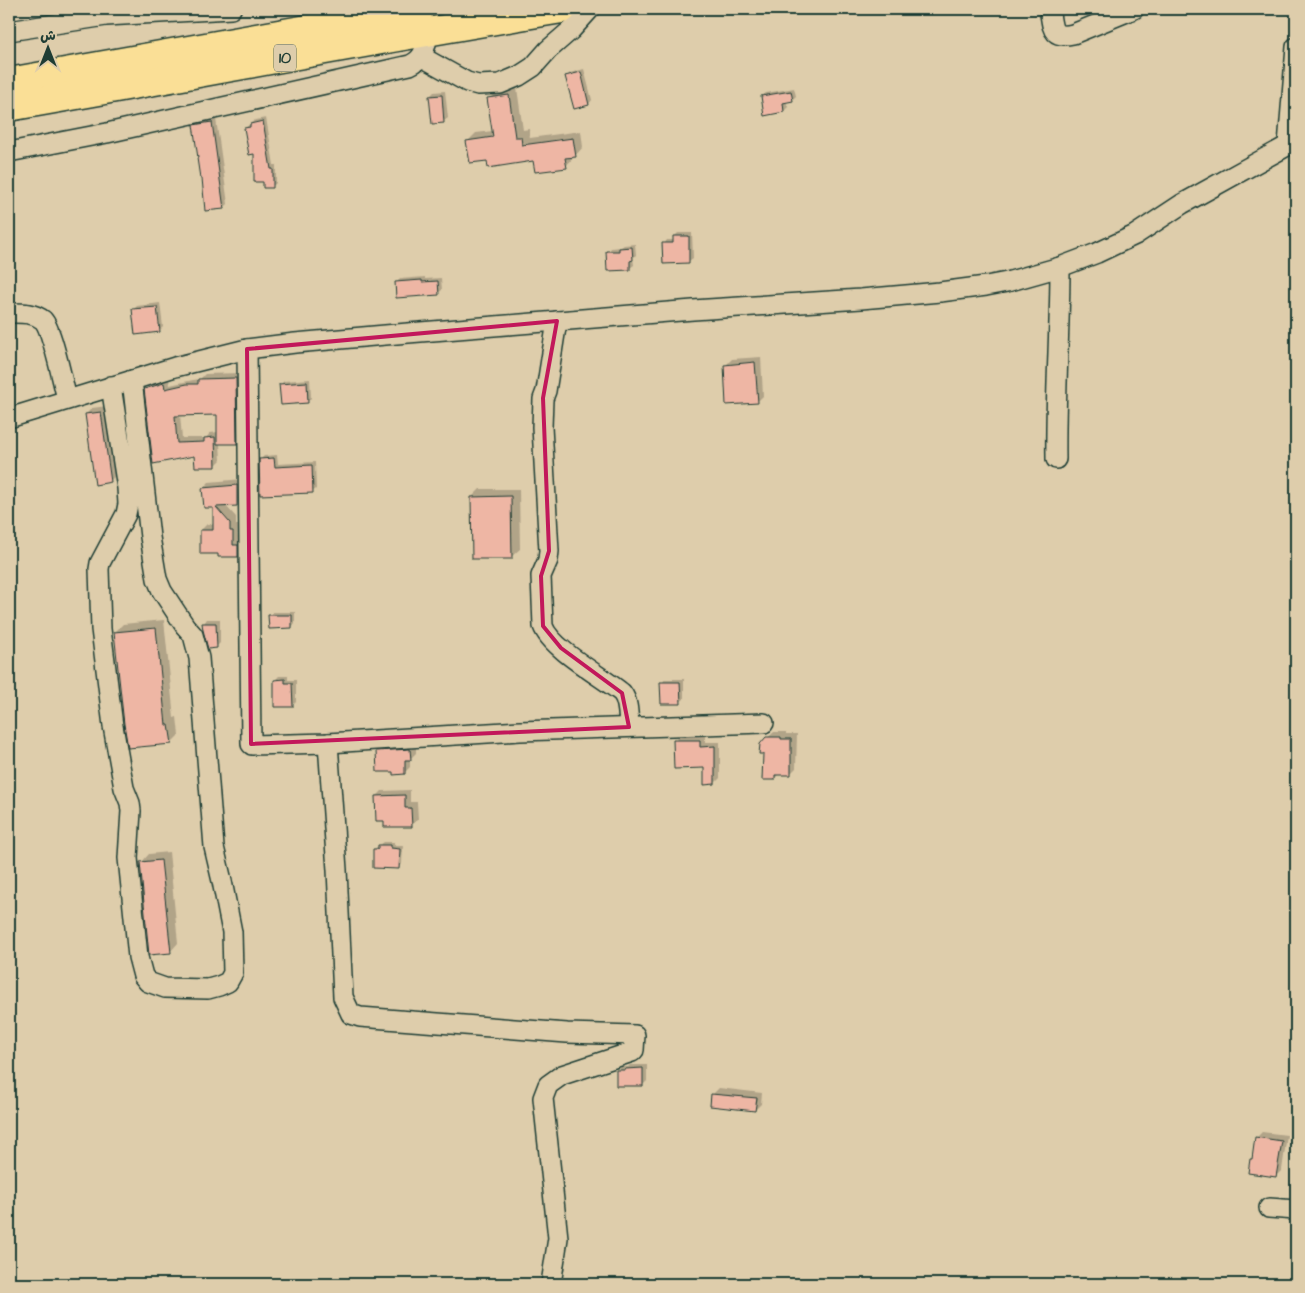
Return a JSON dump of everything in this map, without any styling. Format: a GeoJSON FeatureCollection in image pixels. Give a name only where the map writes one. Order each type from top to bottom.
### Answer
{"type":"FeatureCollection","features":[{"type":"Feature","properties":{"kind":"highway","name":"10"},"geometry":{"type":"LineString","coordinates":[[9,82],[408,15],[562,9]]}},
{"type":"Feature","properties":{"kind":"highway","name":"10"},"geometry":{"type":"LineString","coordinates":[[9,107],[183,77],[408,15]]}},
{"type":"Feature","properties":{"kind":"street"},"geometry":{"type":"LineString","coordinates":[[9,31],[106,12],[231,9]]}},
{"type":"Feature","properties":{"kind":"street"},"geometry":{"type":"LineString","coordinates":[[408,15],[422,57],[467,82],[478,85],[500,84],[533,68],[548,50],[571,30],[590,9]]}},
{"type":"Feature","properties":{"kind":"street"},"geometry":{"type":"LineString","coordinates":[[1049,9],[1053,29],[1057,34],[1063,36],[1073,34],[1134,9]]}},
{"type":"Feature","properties":{"kind":"street"},"geometry":{"type":"LineString","coordinates":[[9,418],[67,399],[210,358],[295,343],[408,332],[940,292],[1007,282],[1060,267],[1097,254],[1135,234],[1182,204],[1292,143],[1296,47]]}},
{"type":"Feature","properties":{"kind":"street"},"geometry":{"type":"LineString","coordinates":[[9,152],[107,133],[394,70],[417,62],[422,57]]}},
{"type":"Feature","properties":{"kind":"street"},"geometry":{"type":"LineString","coordinates":[[1056,459],[1060,267]]}},
{"type":"Feature","properties":{"kind":"street"},"geometry":{"type":"LineString","coordinates":[[9,314],[26,313],[44,321],[50,334],[67,399]]}},
{"type":"Feature","properties":{"kind":"street"},"geometry":{"type":"LineString","coordinates":[[556,321],[546,391],[542,403],[549,551],[548,560],[541,576],[543,626],[545,632],[561,648],[622,693],[626,698],[629,728]]}},
{"type":"Feature","properties":{"kind":"street"},"geometry":{"type":"LineString","coordinates":[[247,350],[252,745],[328,743],[520,731],[764,724]]}},
{"type":"Feature","properties":{"kind":"street"},"geometry":{"type":"LineString","coordinates":[[111,386],[128,504],[126,514],[100,564],[101,629],[113,726],[124,788],[131,811],[128,858],[138,958],[143,976],[148,982],[165,988],[208,989],[228,982],[233,973],[232,932],[214,847],[198,658],[193,635],[162,591],[157,579],[132,380]]}},
{"type":"Feature","properties":{"kind":"street"},"geometry":{"type":"LineString","coordinates":[[328,743],[343,997],[350,1014],[360,1017],[567,1034],[635,1034],[634,1050],[632,1052],[562,1075],[548,1085],[546,1089],[543,1098],[558,1238],[551,1284]]}},
{"type":"Feature","properties":{"kind":"street"},"geometry":{"type":"LineString","coordinates":[[1269,1208],[1296,1210]]}},
{"type":"Feature","properties":{"kind":"highlighted area"},"geometry":{"type":"Polygon","coordinates":[[[557,321],[543,398],[549,551],[541,576],[543,626],[561,648],[622,693],[629,727],[251,744],[247,349],[557,321]]]}},
{"type":"Feature","properties":{"kind":"building"},"geometry":{"type":"Polygon","coordinates":[[[581,72],[589,105],[574,109],[565,76],[581,72]]]}},
{"type":"Feature","properties":{"kind":"building"},"geometry":{"type":"Polygon","coordinates":[[[791,91],[793,101],[783,103],[784,112],[764,116],[761,96],[791,91]]]}},
{"type":"Feature","properties":{"kind":"building"},"geometry":{"type":"Polygon","coordinates":[[[442,95],[444,123],[432,124],[429,96],[442,95]]]}},
{"type":"Feature","properties":{"kind":"building"},"geometry":{"type":"Polygon","coordinates":[[[509,95],[515,137],[521,137],[522,145],[573,138],[576,157],[565,158],[567,168],[535,172],[533,161],[488,168],[487,161],[470,163],[466,141],[493,137],[487,98],[509,95]]]}},
{"type":"Feature","properties":{"kind":"building"},"geometry":{"type":"Polygon","coordinates":[[[263,121],[271,169],[273,169],[273,188],[263,188],[263,182],[254,182],[254,154],[249,155],[244,128],[250,127],[250,124],[263,121]]]}},
{"type":"Feature","properties":{"kind":"building"},"geometry":{"type":"Polygon","coordinates":[[[212,122],[224,209],[205,211],[202,178],[200,178],[193,125],[212,122]]]}},
{"type":"Feature","properties":{"kind":"building"},"geometry":{"type":"Polygon","coordinates":[[[673,236],[689,236],[689,263],[663,264],[662,243],[673,243],[673,236]]]}},
{"type":"Feature","properties":{"kind":"building"},"geometry":{"type":"Polygon","coordinates":[[[632,247],[633,260],[630,261],[630,270],[607,271],[606,251],[619,251],[619,248],[632,247]]]}},
{"type":"Feature","properties":{"kind":"building"},"geometry":{"type":"Polygon","coordinates":[[[422,280],[422,282],[438,281],[439,295],[396,298],[395,282],[422,280]]]}},
{"type":"Feature","properties":{"kind":"building"},"geometry":{"type":"Polygon","coordinates":[[[157,307],[160,332],[135,335],[132,309],[157,307]]]}},
{"type":"Feature","properties":{"kind":"building"},"geometry":{"type":"Polygon","coordinates":[[[755,362],[758,403],[726,405],[724,365],[755,362]]]}},
{"type":"Feature","properties":{"kind":"building"},"geometry":{"type":"Polygon","coordinates":[[[236,378],[237,444],[217,444],[217,415],[175,416],[177,443],[204,442],[204,438],[215,437],[216,467],[195,467],[194,456],[153,464],[144,389],[164,383],[165,389],[187,384],[198,384],[198,379],[236,378]]]}},
{"type":"Feature","properties":{"kind":"building"},"geometry":{"type":"Polygon","coordinates":[[[307,382],[308,403],[281,405],[279,384],[307,382]]]}},
{"type":"Feature","properties":{"kind":"building"},"geometry":{"type":"Polygon","coordinates":[[[101,412],[111,482],[95,485],[85,414],[101,412]]]}},
{"type":"Feature","properties":{"kind":"building"},"geometry":{"type":"Polygon","coordinates":[[[274,458],[275,467],[312,465],[313,493],[260,495],[259,459],[274,458]]]}},
{"type":"Feature","properties":{"kind":"building"},"geometry":{"type":"Polygon","coordinates":[[[237,485],[237,506],[216,507],[230,523],[230,531],[233,531],[233,545],[238,545],[238,557],[218,557],[218,554],[200,554],[200,530],[213,530],[213,508],[204,508],[202,488],[237,485]]]}},
{"type":"Feature","properties":{"kind":"building"},"geometry":{"type":"Polygon","coordinates":[[[511,496],[512,559],[472,559],[471,497],[511,496]]]}},
{"type":"Feature","properties":{"kind":"building"},"geometry":{"type":"Polygon","coordinates":[[[268,615],[292,615],[292,628],[269,629],[268,615]]]}},
{"type":"Feature","properties":{"kind":"building"},"geometry":{"type":"Polygon","coordinates":[[[202,623],[216,623],[217,648],[208,649],[202,623]]]}},
{"type":"Feature","properties":{"kind":"building"},"geometry":{"type":"Polygon","coordinates":[[[156,628],[166,725],[169,725],[172,744],[128,748],[114,632],[156,628]]]}},
{"type":"Feature","properties":{"kind":"building"},"geometry":{"type":"Polygon","coordinates":[[[285,679],[285,683],[292,683],[293,707],[274,707],[274,680],[285,679]]]}},
{"type":"Feature","properties":{"kind":"building"},"geometry":{"type":"Polygon","coordinates":[[[660,682],[680,682],[681,704],[661,704],[660,682]]]}},
{"type":"Feature","properties":{"kind":"building"},"geometry":{"type":"Polygon","coordinates":[[[766,737],[791,739],[791,775],[775,775],[775,780],[762,780],[763,754],[759,754],[760,744],[766,737]]]}},
{"type":"Feature","properties":{"kind":"building"},"geometry":{"type":"Polygon","coordinates":[[[673,740],[700,740],[700,747],[715,746],[715,784],[704,785],[704,768],[674,769],[673,740]]]}},
{"type":"Feature","properties":{"kind":"building"},"geometry":{"type":"Polygon","coordinates":[[[410,749],[411,760],[405,760],[405,774],[393,775],[393,772],[377,772],[376,751],[410,749]]]}},
{"type":"Feature","properties":{"kind":"building"},"geometry":{"type":"Polygon","coordinates":[[[405,795],[405,808],[411,808],[412,827],[384,827],[384,821],[376,821],[375,796],[405,795]]]}},
{"type":"Feature","properties":{"kind":"building"},"geometry":{"type":"Polygon","coordinates":[[[378,845],[391,845],[391,848],[400,849],[399,869],[373,868],[373,849],[378,849],[378,845]]]}},
{"type":"Feature","properties":{"kind":"building"},"geometry":{"type":"Polygon","coordinates":[[[161,860],[171,953],[149,955],[140,862],[161,860]]]}},
{"type":"Feature","properties":{"kind":"building"},"geometry":{"type":"Polygon","coordinates":[[[643,1068],[643,1086],[616,1086],[616,1070],[643,1068]]]}},
{"type":"Feature","properties":{"kind":"building"},"geometry":{"type":"Polygon","coordinates":[[[711,1094],[757,1098],[755,1111],[710,1106],[711,1094]]]}},
{"type":"Feature","properties":{"kind":"building"},"geometry":{"type":"Polygon","coordinates":[[[1255,1137],[1282,1141],[1276,1177],[1248,1173],[1255,1137]]]}}]}
